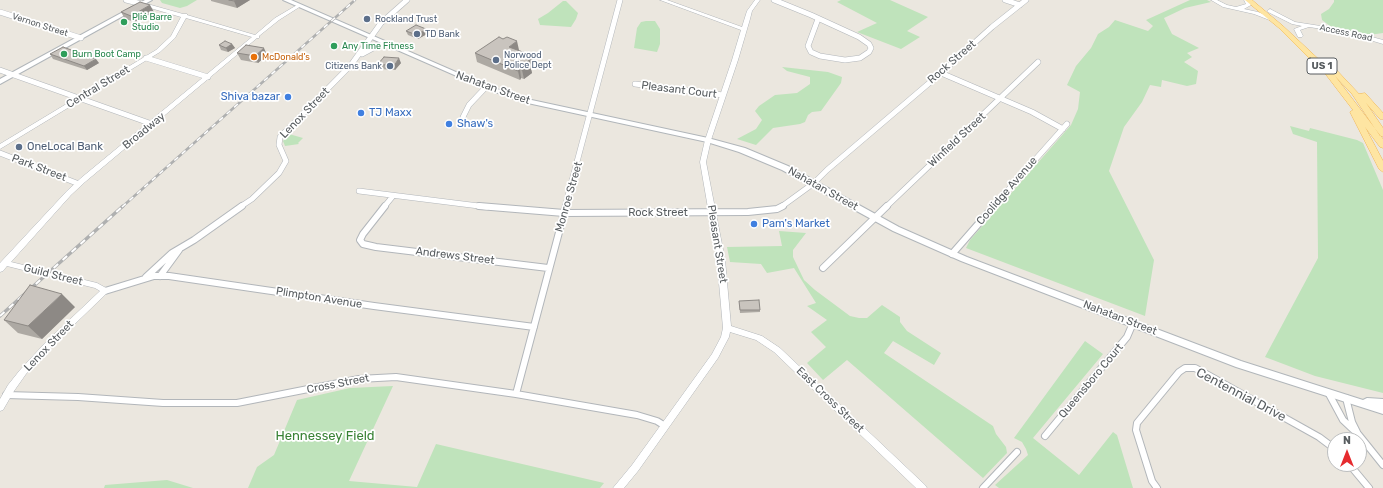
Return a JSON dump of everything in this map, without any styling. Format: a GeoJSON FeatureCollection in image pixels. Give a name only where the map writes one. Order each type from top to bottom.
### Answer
{"type":"FeatureCollection","features":[{"type":"Feature","properties":{"kind":"main road"},"geometry":{"type":"LineString","coordinates":[[0,82],[149,0]]}},
{"type":"Feature","properties":{"kind":"main road","name":"Nahatan Street"},"geometry":{"type":"LineString","coordinates":[[286,0],[486,87],[526,101],[708,140],[748,152],[785,168],[814,183],[896,229],[952,254],[1239,364],[1383,410]]}},
{"type":"Feature","properties":{"kind":"main road","name":"US 1"},"geometry":{"type":"LineString","coordinates":[[1247,0],[1272,20],[1330,74],[1383,145]]}},
{"type":"Feature","properties":{"kind":"main road","name":"US 1"},"geometry":{"type":"LineString","coordinates":[[1256,0],[1300,36],[1341,77],[1383,134]]}},
{"type":"Feature","properties":{"kind":"main road"},"geometry":{"type":"LineString","coordinates":[[1341,77],[1383,117]]}},
{"type":"Feature","properties":{"kind":"main road"},"geometry":{"type":"LineString","coordinates":[[1347,96],[1366,138],[1383,169]]}},
{"type":"Feature","properties":{"kind":"main road","name":"Nahatan Street"},"geometry":{"type":"LineString","coordinates":[[1350,399],[1383,403]]}},
{"type":"Feature","properties":{"kind":"street"},"geometry":{"type":"LineString","coordinates":[[126,0],[257,36]]}},
{"type":"Feature","properties":{"kind":"street","name":"Lenox Street"},"geometry":{"type":"LineString","coordinates":[[180,248],[252,199],[279,173],[286,161],[279,145],[280,137],[359,56],[381,23],[407,0]]}},
{"type":"Feature","properties":{"kind":"street","name":"Monroe Street"},"geometry":{"type":"LineString","coordinates":[[516,394],[548,268],[620,0]]}},
{"type":"Feature","properties":{"kind":"street"},"geometry":{"type":"LineString","coordinates":[[662,0],[744,29]]}},
{"type":"Feature","properties":{"kind":"street","name":"Pleasant Street"},"geometry":{"type":"LineString","coordinates":[[618,488],[715,356],[723,341],[727,328],[721,260],[703,162],[708,140],[750,11],[758,0]]}},
{"type":"Feature","properties":{"kind":"street"},"geometry":{"type":"LineString","coordinates":[[774,0],[818,19],[866,41],[871,48],[869,52],[860,58],[845,60],[820,56],[811,52],[808,46],[818,19]]}},
{"type":"Feature","properties":{"kind":"street"},"geometry":{"type":"LineString","coordinates":[[1005,0],[1020,5]]}},
{"type":"Feature","properties":{"kind":"street","name":"Rock Street"},"geometry":{"type":"LineString","coordinates":[[359,191],[492,208],[564,213],[768,211],[777,209],[784,206],[814,183],[992,27],[1026,0]]}},
{"type":"Feature","properties":{"kind":"street"},"geometry":{"type":"LineString","coordinates":[[1213,0],[1232,8],[1256,13],[1272,20]]}},
{"type":"Feature","properties":{"kind":"street"},"geometry":{"type":"LineString","coordinates":[[1232,8],[1245,7],[1249,5],[1247,0]]}},
{"type":"Feature","properties":{"kind":"street","name":"Broadway"},"geometry":{"type":"LineString","coordinates":[[2,266],[79,184],[257,36],[286,13],[299,6]]}},
{"type":"Feature","properties":{"kind":"street","name":"Access Road"},"geometry":{"type":"LineString","coordinates":[[1270,11],[1287,20],[1309,26],[1350,33],[1383,42]]}},
{"type":"Feature","properties":{"kind":"street","name":"Vernon Street"},"geometry":{"type":"LineString","coordinates":[[0,12],[81,38]]}},
{"type":"Feature","properties":{"kind":"street","name":"Central Street"},"geometry":{"type":"LineString","coordinates":[[0,147],[158,51],[171,39],[185,15]]}},
{"type":"Feature","properties":{"kind":"street","name":"Access Road"},"geometry":{"type":"LineString","coordinates":[[1300,36],[1297,29],[1309,26]]}},
{"type":"Feature","properties":{"kind":"street","name":"Lenox Street"},"geometry":{"type":"LineString","coordinates":[[359,56],[375,47],[385,44]]}},
{"type":"Feature","properties":{"kind":"street"},"geometry":{"type":"LineString","coordinates":[[146,58],[208,78]]}},
{"type":"Feature","properties":{"kind":"street","name":"Winfield Street"},"geometry":{"type":"LineString","coordinates":[[823,268],[1038,62]]}},
{"type":"Feature","properties":{"kind":"street"},"geometry":{"type":"LineString","coordinates":[[0,70],[152,124]]}},
{"type":"Feature","properties":{"kind":"street","name":"Coolidge Avenue"},"geometry":{"type":"LineString","coordinates":[[941,73],[1065,126],[952,254]]}},
{"type":"Feature","properties":{"kind":"street","name":"Pleasant Court"},"geometry":{"type":"LineString","coordinates":[[635,84],[723,95]]}},
{"type":"Feature","properties":{"kind":"street"},"geometry":{"type":"LineString","coordinates":[[463,117],[469,105],[486,87]]}},
{"type":"Feature","properties":{"kind":"street","name":"Park Street"},"geometry":{"type":"LineString","coordinates":[[0,153],[79,184]]}},
{"type":"Feature","properties":{"kind":"street","name":"Andrews Street"},"geometry":{"type":"LineString","coordinates":[[393,196],[363,234],[360,240],[362,242],[376,247],[548,268]]}},
{"type":"Feature","properties":{"kind":"street"},"geometry":{"type":"LineString","coordinates":[[160,276],[180,248]]}},
{"type":"Feature","properties":{"kind":"street"},"geometry":{"type":"LineString","coordinates":[[145,278],[165,258],[180,248]]}},
{"type":"Feature","properties":{"kind":"street","name":"Guild Street"},"geometry":{"type":"LineString","coordinates":[[2,266],[97,286],[105,291]]}},
{"type":"Feature","properties":{"kind":"street","name":"Plimpton Avenue"},"geometry":{"type":"LineString","coordinates":[[105,291],[145,278],[160,276],[202,280],[374,306],[534,327]]}},
{"type":"Feature","properties":{"kind":"street","name":"Lenox Street"},"geometry":{"type":"LineString","coordinates":[[0,408],[6,395],[23,372],[49,344],[105,291]]}},
{"type":"Feature","properties":{"kind":"street","name":"Queensboro Court"},"geometry":{"type":"LineString","coordinates":[[1044,436],[1127,337],[1133,323]]}},
{"type":"Feature","properties":{"kind":"street","name":"East Cross Street"},"geometry":{"type":"LineString","coordinates":[[727,328],[759,338],[776,350],[922,488]]}},
{"type":"Feature","properties":{"kind":"street","name":"Centennial Drive"},"geometry":{"type":"LineString","coordinates":[[1157,488],[1152,481],[1136,430],[1136,423],[1179,372],[1185,368],[1195,368],[1319,437],[1327,443]]}},
{"type":"Feature","properties":{"kind":"street","name":"Cross Street"},"geometry":{"type":"LineString","coordinates":[[6,395],[163,403],[237,403],[359,379],[396,377],[516,394],[637,415],[665,426]]}},
{"type":"Feature","properties":{"kind":"street"},"geometry":{"type":"LineString","coordinates":[[1329,394],[1343,420],[1356,432]]}},
{"type":"Feature","properties":{"kind":"street"},"geometry":{"type":"LineString","coordinates":[[1350,399],[1352,422],[1357,432]]}},
{"type":"Feature","properties":{"kind":"street"},"geometry":{"type":"LineString","coordinates":[[1367,445],[1383,465]]}},
{"type":"Feature","properties":{"kind":"street"},"geometry":{"type":"LineString","coordinates":[[983,488],[1017,452]]}},
{"type":"Feature","properties":{"kind":"street"},"geometry":{"type":"LineString","coordinates":[[1356,472],[1369,488]]}},
{"type":"Feature","properties":{"kind":"green space"},"geometry":{"type":"Polygon","coordinates":[[[160,0],[197,0],[180,8],[162,3],[160,0]]]}},
{"type":"Feature","properties":{"kind":"green space"},"geometry":{"type":"Polygon","coordinates":[[[841,0],[890,0],[928,17],[907,31],[920,37],[901,49],[857,32],[877,23],[837,2],[841,0]]]}},
{"type":"Feature","properties":{"kind":"green space"},"geometry":{"type":"Polygon","coordinates":[[[1190,0],[1207,0],[1211,2],[1185,8],[1164,18],[1172,34],[1199,48],[1187,53],[1192,57],[1184,62],[1198,71],[1196,84],[1187,86],[1162,80],[1161,87],[1150,85],[1142,102],[1124,127],[1109,171],[1154,260],[1145,316],[966,248],[970,240],[1071,125],[1078,109],[1080,92],[1067,85],[1076,66],[1091,48],[1098,34],[1109,27],[1115,20],[1148,31],[1153,26],[1146,20],[1190,0]]]}},
{"type":"Feature","properties":{"kind":"green space"},"geometry":{"type":"Polygon","coordinates":[[[1334,0],[1383,0],[1383,33],[1369,35],[1330,26],[1322,20],[1321,14],[1329,9],[1334,0]]]}},
{"type":"Feature","properties":{"kind":"green space"},"geometry":{"type":"Polygon","coordinates":[[[563,1],[566,1],[578,13],[571,27],[540,25],[538,19],[563,1]]]}},
{"type":"Feature","properties":{"kind":"green space"},"geometry":{"type":"Polygon","coordinates":[[[655,21],[660,29],[660,44],[657,52],[634,48],[637,28],[641,22],[655,21]]]}},
{"type":"Feature","properties":{"kind":"green space"},"geometry":{"type":"Polygon","coordinates":[[[782,67],[828,72],[842,77],[841,83],[821,111],[812,112],[808,115],[805,122],[773,128],[756,145],[737,139],[756,129],[762,120],[755,111],[759,106],[775,95],[797,93],[810,84],[810,77],[787,71],[782,67]]]}},
{"type":"Feature","properties":{"kind":"green space"},"geometry":{"type":"Polygon","coordinates":[[[1290,126],[1309,131],[1310,128],[1357,140],[1363,143],[1383,190],[1383,393],[1315,376],[1265,357],[1318,258],[1317,142],[1293,134],[1290,126]]]}},
{"type":"Feature","properties":{"kind":"green space"},"geometry":{"type":"Polygon","coordinates":[[[289,134],[303,138],[298,143],[299,144],[285,146],[283,141],[289,134]]]}},
{"type":"Feature","properties":{"kind":"green space"},"geometry":{"type":"Polygon","coordinates":[[[779,231],[806,233],[793,250],[793,257],[804,280],[815,290],[850,316],[867,318],[882,305],[900,317],[900,322],[907,331],[941,353],[934,365],[893,341],[884,353],[993,426],[996,434],[1006,447],[1007,453],[983,478],[847,360],[823,380],[807,363],[826,347],[811,332],[827,320],[807,306],[816,303],[794,268],[767,273],[761,264],[730,262],[727,247],[782,246],[779,231]]]}},
{"type":"Feature","properties":{"kind":"green space"},"geometry":{"type":"Polygon","coordinates":[[[1085,341],[1103,354],[1033,438],[1079,475],[1113,432],[1117,435],[1133,488],[999,488],[995,485],[1028,455],[1022,442],[1014,438],[1085,341]]]}},
{"type":"Feature","properties":{"kind":"green space","name":"Hennessey Field"},"geometry":{"type":"Polygon","coordinates":[[[393,386],[349,481],[417,487],[436,444],[604,483],[600,488],[248,488],[257,467],[274,455],[297,400],[350,388],[393,386]]]}},
{"type":"Feature","properties":{"kind":"green space"},"geometry":{"type":"Polygon","coordinates":[[[167,480],[193,488],[104,488],[105,485],[167,480]]]}},
{"type":"Feature","properties":{"kind":"building"},"geometry":{"type":"Polygon","coordinates":[[[140,2],[150,5],[131,16],[121,12],[140,2]]]}},
{"type":"Feature","properties":{"kind":"building"},"geometry":{"type":"Polygon","coordinates":[[[416,25],[426,29],[417,35],[406,31],[416,25]]]}},
{"type":"Feature","properties":{"kind":"building"},"geometry":{"type":"Polygon","coordinates":[[[499,37],[503,39],[507,37],[517,41],[509,47],[534,56],[526,63],[530,64],[518,71],[475,53],[499,37]]]}},
{"type":"Feature","properties":{"kind":"building"},"geometry":{"type":"Polygon","coordinates":[[[225,41],[232,44],[226,48],[219,45],[225,41]]]}},
{"type":"Feature","properties":{"kind":"building"},"geometry":{"type":"Polygon","coordinates":[[[246,45],[264,48],[255,56],[237,53],[246,45]]]}},
{"type":"Feature","properties":{"kind":"building"},"geometry":{"type":"Polygon","coordinates":[[[63,47],[96,59],[84,66],[50,54],[63,47]]]}},
{"type":"Feature","properties":{"kind":"building"},"geometry":{"type":"Polygon","coordinates":[[[384,57],[399,58],[394,66],[378,64],[384,57]]]}},
{"type":"Feature","properties":{"kind":"building"},"geometry":{"type":"Polygon","coordinates":[[[30,285],[62,294],[28,326],[4,320],[30,285]]]}},
{"type":"Feature","properties":{"kind":"building"},"geometry":{"type":"Polygon","coordinates":[[[759,300],[760,310],[740,310],[739,301],[759,300]]]}},
{"type":"Feature","properties":{"kind":"railway"},"geometry":{"type":"LineString","coordinates":[[122,207],[355,0]]}},
{"type":"Feature","properties":{"kind":"railway"},"geometry":{"type":"LineString","coordinates":[[0,316],[123,206]]}},
{"type":"Feature","properties":{"kind":"place","name":"Rockland Trust"},"geometry":{"type":"Point","coordinates":[367,19]}},
{"type":"Feature","properties":{"kind":"place","name":"Plié Barre Studio"},"geometry":{"type":"Point","coordinates":[124,22]}},
{"type":"Feature","properties":{"kind":"place","name":"TD Bank"},"geometry":{"type":"Point","coordinates":[417,34]}},
{"type":"Feature","properties":{"kind":"place","name":"Any Time Fitness"},"geometry":{"type":"Point","coordinates":[334,46]}},
{"type":"Feature","properties":{"kind":"place","name":"Burn Boot Camp"},"geometry":{"type":"Point","coordinates":[64,54]}},
{"type":"Feature","properties":{"kind":"place","name":"McDonald's"},"geometry":{"type":"Point","coordinates":[254,57]}},
{"type":"Feature","properties":{"kind":"place","name":"Norwood Police Dept"},"geometry":{"type":"Point","coordinates":[496,60]}},
{"type":"Feature","properties":{"kind":"place","name":"Citizens Bank"},"geometry":{"type":"Point","coordinates":[390,66]}},
{"type":"Feature","properties":{"kind":"place","name":"Shiva bazar"},"geometry":{"type":"Point","coordinates":[288,97]}},
{"type":"Feature","properties":{"kind":"place","name":"TJ Maxx"},"geometry":{"type":"Point","coordinates":[361,113]}},
{"type":"Feature","properties":{"kind":"place","name":"Shaw's"},"geometry":{"type":"Point","coordinates":[449,124]}},
{"type":"Feature","properties":{"kind":"place","name":"OneLocal Bank"},"geometry":{"type":"Point","coordinates":[19,147]}},
{"type":"Feature","properties":{"kind":"place","name":"Pam's Market"},"geometry":{"type":"Point","coordinates":[754,224]}}]}
